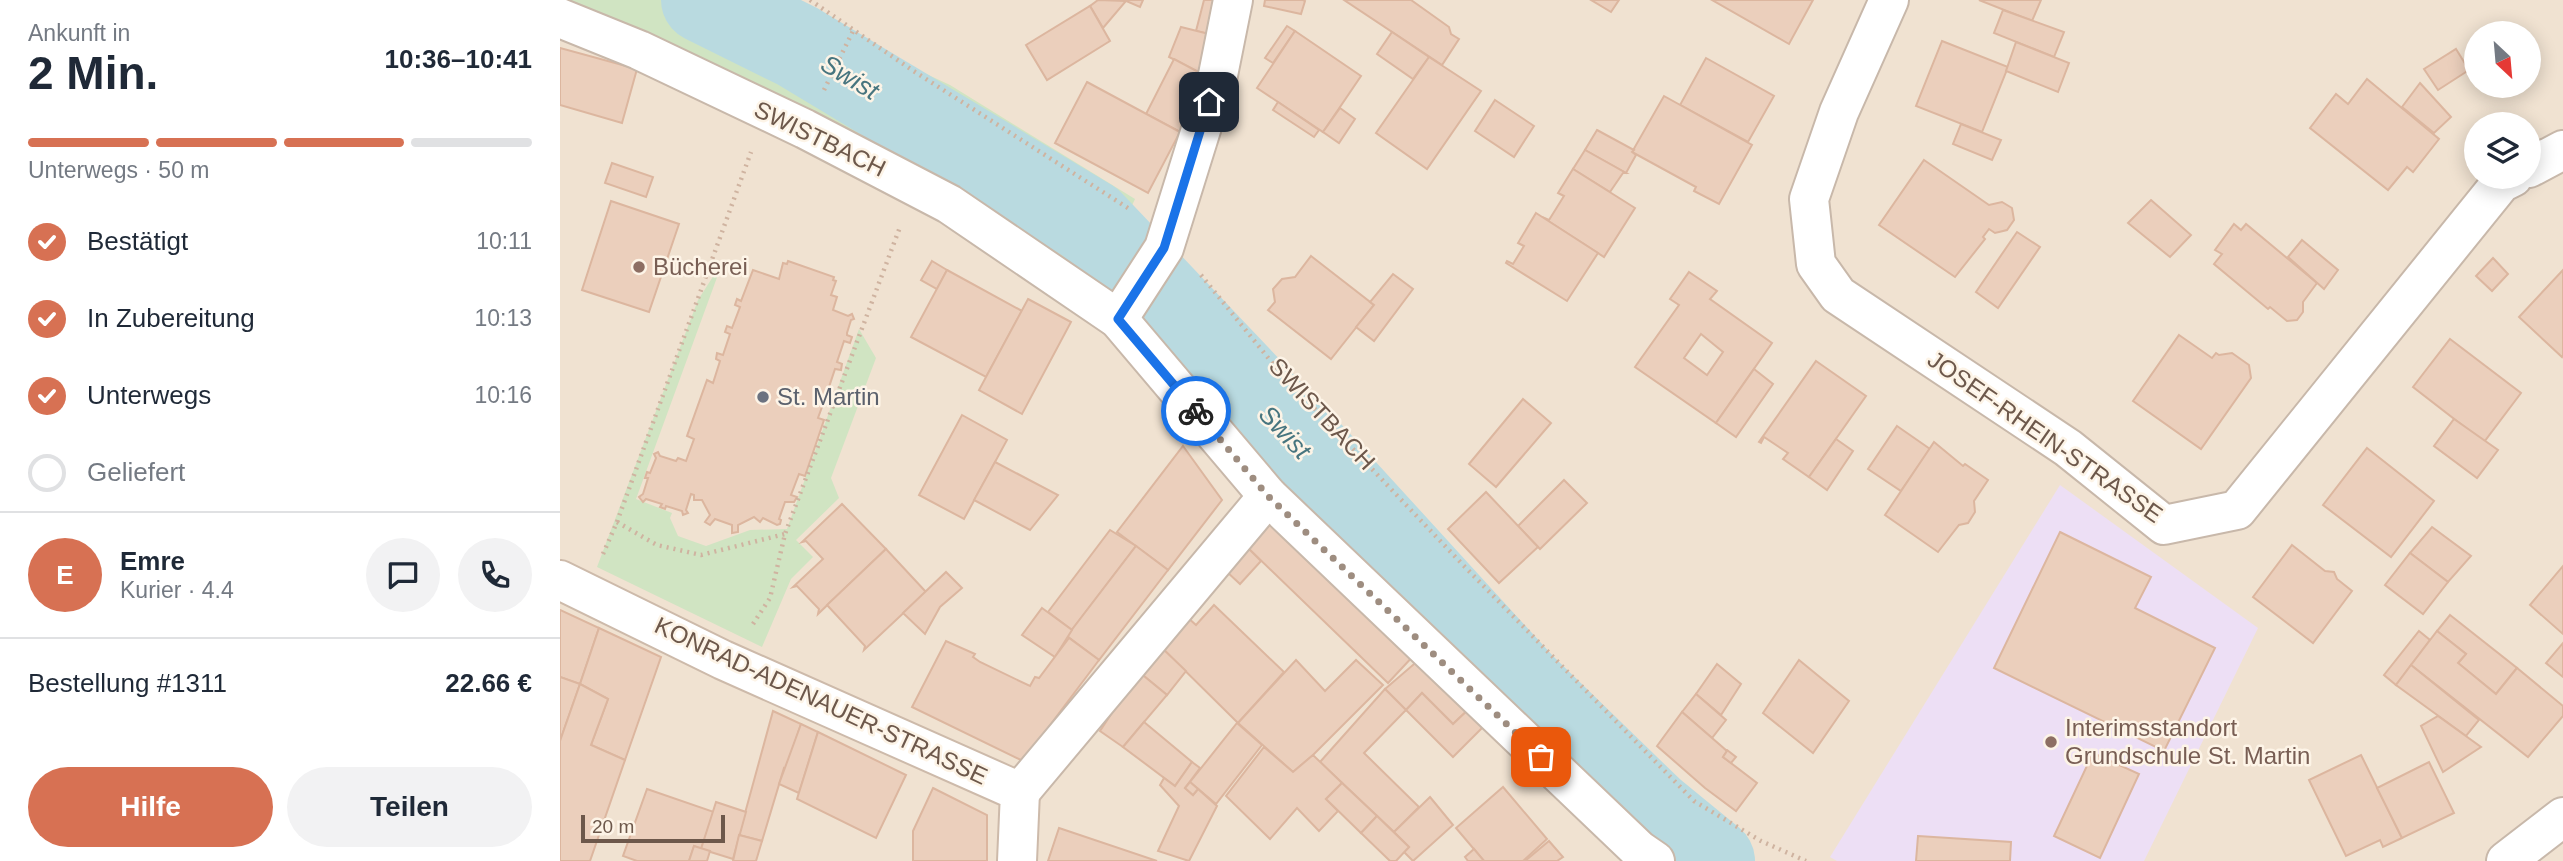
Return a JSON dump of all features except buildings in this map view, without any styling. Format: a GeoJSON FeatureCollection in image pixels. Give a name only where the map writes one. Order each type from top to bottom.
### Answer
{"type":"FeatureCollection","features":[{"type":"Feature","properties":{"kind":"street"},"geometry":{"type":"LineString","coordinates":[[1122,313],[1166,241],[1218,75],[1233,0]]}},
{"type":"Feature","properties":{"kind":"street","name":"JOSEF-RHEIN-STRASSE"},"geometry":{"type":"LineString","coordinates":[[1889,0],[1839,112],[1809,200],[1816,264],[1838,295],[2068,448],[2164,525],[2237,510],[2496,189]]}},
{"type":"Feature","properties":{"kind":"street","name":"SWISTBACH"},"geometry":{"type":"LineString","coordinates":[[560,18],[639,50],[805,129],[950,204],[1122,313],[1268,496],[1639,850],[1655,861]]}},
{"type":"Feature","properties":{"kind":"street"},"geometry":{"type":"LineString","coordinates":[[2541,162],[2563,150]]}},
{"type":"Feature","properties":{"kind":"street"},"geometry":{"type":"LineString","coordinates":[[1017,861],[1020,792],[1268,496]]}},
{"type":"Feature","properties":{"kind":"street","name":"KONRAD-ADENAUER-STRASSE"},"geometry":{"type":"LineString","coordinates":[[574,586],[723,660],[1020,792]]}},
{"type":"Feature","properties":{"kind":"street"},"geometry":{"type":"LineString","coordinates":[[2506,861],[2563,817]]}},
{"type":"Feature","properties":{"kind":"path","name":"SWISTBACH"},"geometry":{"type":"LineString","coordinates":[[810,0],[1166,241],[1278,370],[1464,566],[1694,801],[1761,841],[1806,861]]}},
{"type":"Feature","properties":{"kind":"path"},"geometry":{"type":"LineString","coordinates":[[805,129],[853,31]]}},
{"type":"Feature","properties":{"kind":"path"},"geometry":{"type":"LineString","coordinates":[[574,586],[617,522],[766,112]]}},
{"type":"Feature","properties":{"kind":"path"},"geometry":{"type":"LineString","coordinates":[[723,660],[744,639],[769,598],[785,534],[898,231],[917,187]]}},
{"type":"Feature","properties":{"kind":"path"},"geometry":{"type":"LineString","coordinates":[[617,522],[656,545],[701,555],[785,534]]}},
{"type":"Feature","properties":{"kind":"shaded area"},"geometry":{"type":"Polygon","coordinates":[[[560,0],[2563,0],[2563,861],[560,861],[560,0]]]}},
{"type":"Feature","properties":{"kind":"shaded area","name":"Interimsstandort Grundschule St. Martin"},"geometry":{"type":"Polygon","coordinates":[[[2060,485],[2258,628],[2144,861],[1837,861],[1830,857],[2060,485]]]}},
{"type":"Feature","properties":{"kind":"green space"},"geometry":{"type":"Polygon","coordinates":[[[560,0],[767,0],[950,85],[1135,199],[1092,291],[560,0]]]}},
{"type":"Feature","properties":{"kind":"green space"},"geometry":{"type":"Polygon","coordinates":[[[723,261],[636,499],[672,513],[670,518],[678,536],[706,546],[750,530],[787,529],[859,329],[876,358],[831,478],[839,498],[796,540],[813,557],[791,579],[762,647],[597,567],[698,300],[723,261]]]}},
{"type":"Feature","properties":{"kind":"waterway","name":"Swist"},"geometry":{"type":"LineString","coordinates":[[704,0],[797,46],[1090,222],[1315,459],[1523,687],[1651,811],[1712,861]]}},
{"type":"Feature","properties":{"kind":"way so far"},"geometry":{"type":"LineString","coordinates":[[1196,411],[1268,496],[1541,757]]}},
{"type":"Feature","properties":{"kind":"place","name":"Bücherei"},"geometry":{"type":"Point","coordinates":[639,267]}},
{"type":"Feature","properties":{"kind":"place","name":"St. Martin"},"geometry":{"type":"Point","coordinates":[763,397]}},
{"type":"Feature","properties":{"kind":"place","name":"Interimsstandort Grundschule St. Martin"},"geometry":{"type":"Point","coordinates":[2051,742]}},
{"type":"Feature","properties":{"kind":"route"},"geometry":{"type":"LineString","coordinates":[[1196,411],[1118,319],[1164,248],[1209,102]]}}]}
